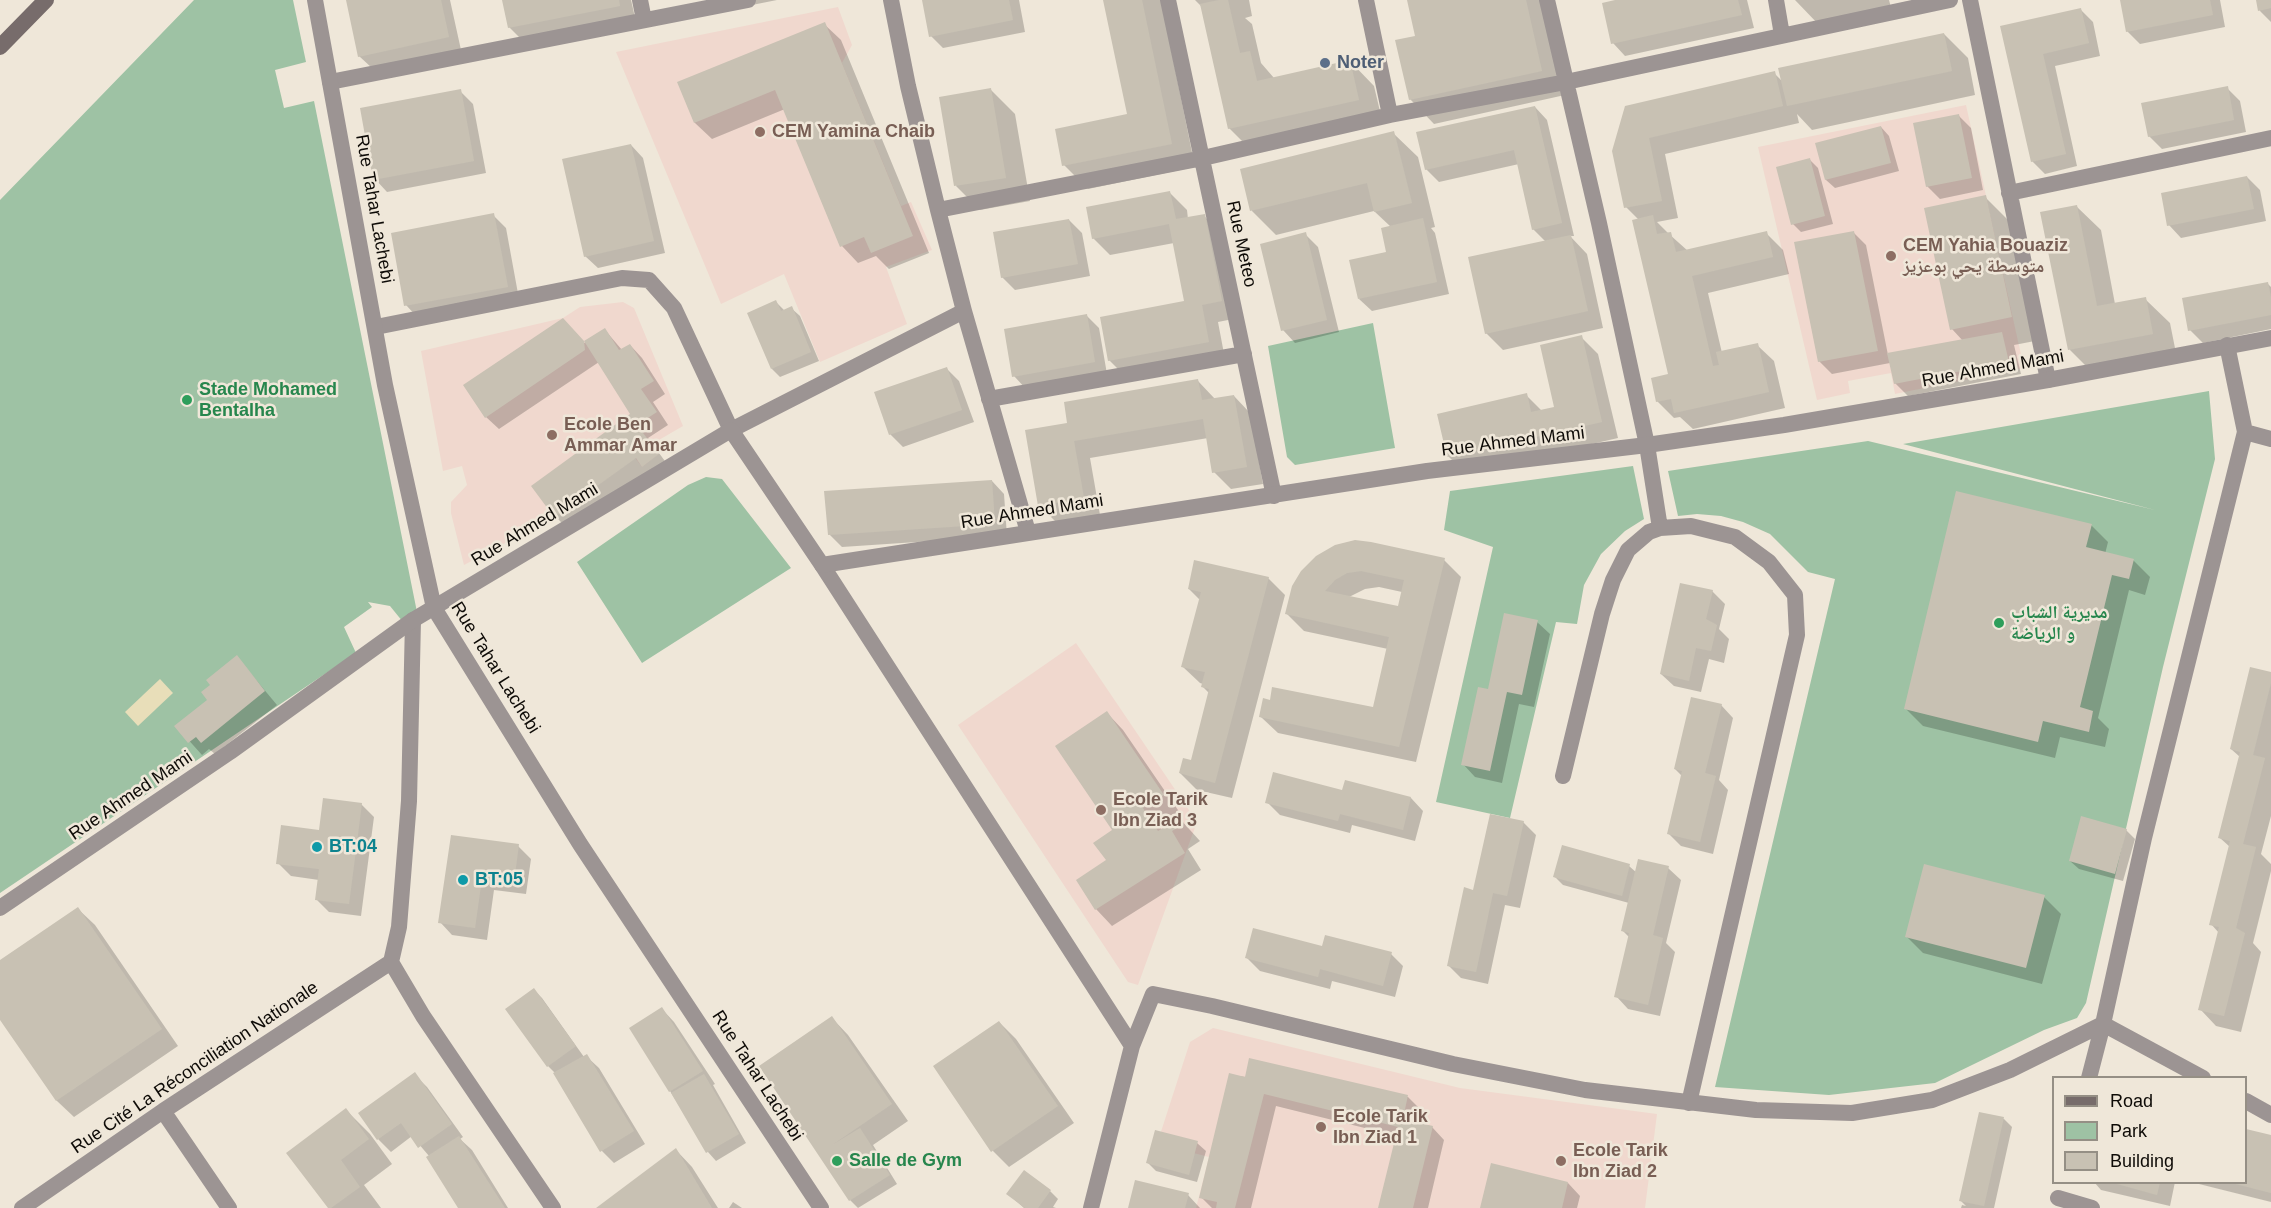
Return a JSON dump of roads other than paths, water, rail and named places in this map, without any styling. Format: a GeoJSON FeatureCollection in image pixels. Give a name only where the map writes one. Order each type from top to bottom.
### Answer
{"type":"FeatureCollection","features":[{"type":"Feature","properties":{"kind":"main road"},"geometry":{"type":"LineString","coordinates":[[0,47],[46,0]]}},
{"type":"Feature","properties":{"kind":"street","name":"Rue Tahar Lachebi"},"geometry":{"type":"LineString","coordinates":[[315,0],[385,385],[434,608],[580,844],[820,1208]]}},
{"type":"Feature","properties":{"kind":"street"},"geometry":{"type":"LineString","coordinates":[[640,0],[644,20]]}},
{"type":"Feature","properties":{"kind":"street"},"geometry":{"type":"LineString","coordinates":[[330,82],[748,0]]}},
{"type":"Feature","properties":{"kind":"street"},"geometry":{"type":"LineString","coordinates":[[891,0],[908,86],[964,311],[1028,532]]}},
{"type":"Feature","properties":{"kind":"street","name":"Rue Meteo"},"geometry":{"type":"LineString","coordinates":[[1168,0],[1274,496]]}},
{"type":"Feature","properties":{"kind":"street"},"geometry":{"type":"LineString","coordinates":[[1366,0],[1390,115]]}},
{"type":"Feature","properties":{"kind":"street"},"geometry":{"type":"LineString","coordinates":[[1547,0],[1599,223],[1647,445],[1660,528]]}},
{"type":"Feature","properties":{"kind":"street"},"geometry":{"type":"LineString","coordinates":[[1776,0],[1782,35]]}},
{"type":"Feature","properties":{"kind":"street"},"geometry":{"type":"LineString","coordinates":[[938,210],[1203,158],[1390,115],[1566,82],[1950,0]]}},
{"type":"Feature","properties":{"kind":"street"},"geometry":{"type":"LineString","coordinates":[[1970,0],[2048,380]]}},
{"type":"Feature","properties":{"kind":"street"},"geometry":{"type":"LineString","coordinates":[[2009,193],[2271,138]]}},
{"type":"Feature","properties":{"kind":"street"},"geometry":{"type":"LineString","coordinates":[[376,327],[622,278],[649,280],[675,308],[731,430],[822,564],[1132,1046]]}},
{"type":"Feature","properties":{"kind":"street","name":"Rue Ahmed Mami"},"geometry":{"type":"LineString","coordinates":[[0,908],[230,752],[413,620],[731,430],[964,311]]}},
{"type":"Feature","properties":{"kind":"street","name":"Rue Ahmed Mami"},"geometry":{"type":"LineString","coordinates":[[822,564],[1427,471],[1647,445],[2048,380],[2271,338]]}},
{"type":"Feature","properties":{"kind":"street"},"geometry":{"type":"LineString","coordinates":[[2089,1076],[2144,838],[2245,432],[2227,345]]}},
{"type":"Feature","properties":{"kind":"street"},"geometry":{"type":"LineString","coordinates":[[989,399],[1244,354]]}},
{"type":"Feature","properties":{"kind":"street"},"geometry":{"type":"LineString","coordinates":[[2245,432],[2271,439]]}},
{"type":"Feature","properties":{"kind":"street"},"geometry":{"type":"LineString","coordinates":[[1563,776],[1602,614],[1613,580],[1628,550],[1649,532],[1660,528],[1691,526],[1735,537],[1769,562],[1795,595],[1797,635],[1689,1103]]}},
{"type":"Feature","properties":{"kind":"street"},"geometry":{"type":"LineString","coordinates":[[413,620],[408,813],[399,927],[391,962],[423,1016],[553,1208]]}},
{"type":"Feature","properties":{"kind":"street","name":"Rue Cité La Réconciliation Nationale"},"geometry":{"type":"LineString","coordinates":[[22,1208],[163,1111],[391,962]]}},
{"type":"Feature","properties":{"kind":"street"},"geometry":{"type":"LineString","coordinates":[[1091,1208],[1132,1046],[1153,994],[1453,1064],[1585,1090],[1756,1110],[1852,1113],[1932,1100],[2010,1070],[2103,1024]]}},
{"type":"Feature","properties":{"kind":"street"},"geometry":{"type":"LineString","coordinates":[[2103,1024],[2201,1076]]}},
{"type":"Feature","properties":{"kind":"street"},"geometry":{"type":"LineString","coordinates":[[2247,1102],[2271,1115]]}},
{"type":"Feature","properties":{"kind":"street"},"geometry":{"type":"LineString","coordinates":[[163,1111],[229,1208]]}},
{"type":"Feature","properties":{"kind":"street"},"geometry":{"type":"LineString","coordinates":[[2058,1196],[2092,1208]]}},
{"type":"Feature","properties":{"kind":"place","name":"Noter"},"geometry":{"type":"Point","coordinates":[1325,63]}},
{"type":"Feature","properties":{"kind":"place","name":"CEM Yamina Chaib"},"geometry":{"type":"Point","coordinates":[760,132]}},
{"type":"Feature","properties":{"kind":"place","name":"CEM Yahia Bouaziz متوسطة يحي بوعزيز"},"geometry":{"type":"Point","coordinates":[1891,256]}},
{"type":"Feature","properties":{"kind":"place","name":"Stade Mohamed Bentalha"},"geometry":{"type":"Point","coordinates":[187,400]}},
{"type":"Feature","properties":{"kind":"place","name":"Ecole Ben Ammar Amar"},"geometry":{"type":"Point","coordinates":[552,435]}},
{"type":"Feature","properties":{"kind":"place","name":"مديرية الشباب و الرياضة"},"geometry":{"type":"Point","coordinates":[1999,623]}},
{"type":"Feature","properties":{"kind":"place","name":"Ecole Tarik Ibn Ziad 3"},"geometry":{"type":"Point","coordinates":[1101,810]}},
{"type":"Feature","properties":{"kind":"place","name":"BT:04"},"geometry":{"type":"Point","coordinates":[317,847]}},
{"type":"Feature","properties":{"kind":"place","name":"BT:05"},"geometry":{"type":"Point","coordinates":[463,880]}},
{"type":"Feature","properties":{"kind":"place","name":"Ecole Tarik Ibn Ziad 1"},"geometry":{"type":"Point","coordinates":[1321,1127]}},
{"type":"Feature","properties":{"kind":"place","name":"Salle de Gym"},"geometry":{"type":"Point","coordinates":[837,1161]}},
{"type":"Feature","properties":{"kind":"place","name":"Ecole Tarik Ibn Ziad 2"},"geometry":{"type":"Point","coordinates":[1561,1161]}}]}
